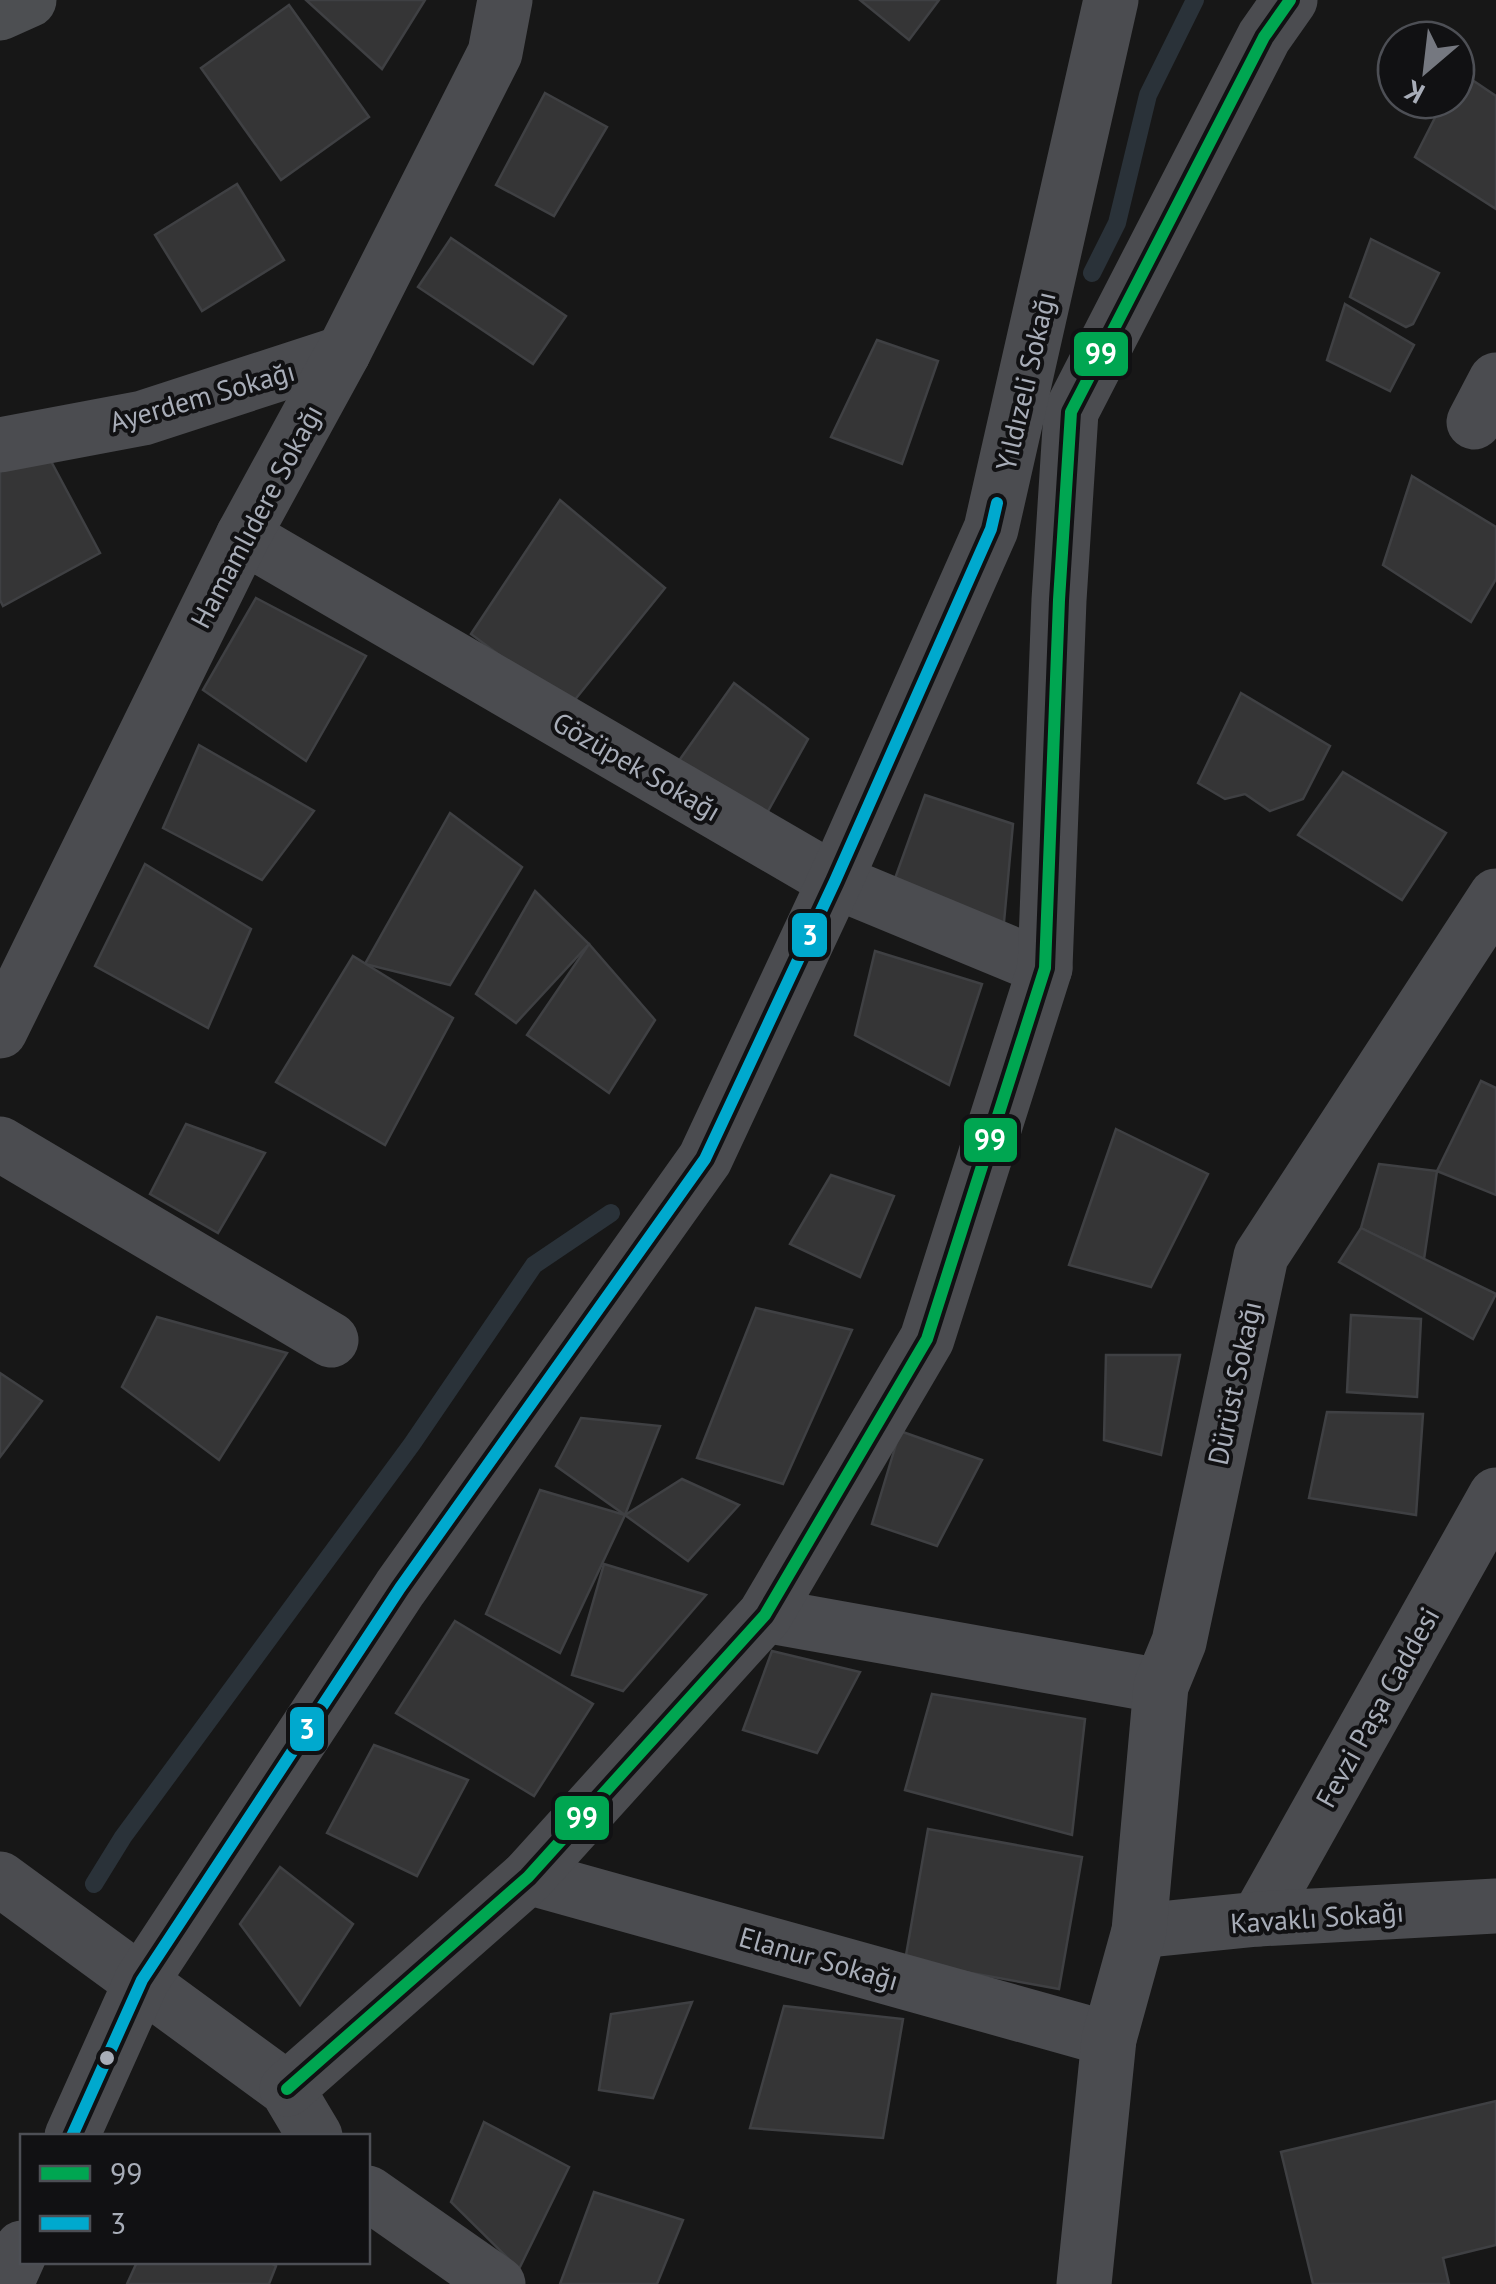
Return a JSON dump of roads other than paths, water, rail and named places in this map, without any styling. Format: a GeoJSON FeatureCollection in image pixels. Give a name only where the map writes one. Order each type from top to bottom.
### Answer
{"type":"FeatureCollection","features":[{"type":"Feature","properties":{"kind":"main road"},"geometry":{"type":"LineString","coordinates":[[0,13],[28,0]]}},
{"type":"Feature","properties":{"kind":"street","name":"Hamamlıdere Sokağı"},"geometry":{"type":"LineString","coordinates":[[0,1031],[243,536],[343,353],[494,53],[505,0]]}},
{"type":"Feature","properties":{"kind":"street","name":"Yıldızeli Sokağı"},"geometry":{"type":"LineString","coordinates":[[73,2134],[142,1980],[400,1588],[705,1159],[835,881],[991,529],[1111,0]]}},
{"type":"Feature","properties":{"kind":"street"},"geometry":{"type":"LineString","coordinates":[[287,2089],[528,1876],[765,1614],[927,1338],[1045,968],[1058,600],[1071,412],[1264,37],[1290,0]]}},
{"type":"Feature","properties":{"kind":"street","name":"Ayerdem Sokağı"},"geometry":{"type":"LineString","coordinates":[[0,445],[143,418],[343,353]]}},
{"type":"Feature","properties":{"kind":"street","name":"Gözüpek Sokağı"},"geometry":{"type":"LineString","coordinates":[[243,536],[835,881],[1045,968]]}},
{"type":"Feature","properties":{"kind":"street","name":"Dürüst Sokağı"},"geometry":{"type":"LineString","coordinates":[[1084,2284],[1109,2039],[1139,1931],[1160,1686],[1179,1642],[1261,1256],[1496,896]]}},
{"type":"Feature","properties":{"kind":"street"},"geometry":{"type":"LineString","coordinates":[[0,1144],[331,1340]]}},
{"type":"Feature","properties":{"kind":"street","name":"Fevzi Paşa Caddesi"},"geometry":{"type":"LineString","coordinates":[[1258,1919],[1493,1506]]}},
{"type":"Feature","properties":{"kind":"street"},"geometry":{"type":"LineString","coordinates":[[765,1614],[1160,1686]]}},
{"type":"Feature","properties":{"kind":"street","name":"Elanur Sokağı"},"geometry":{"type":"LineString","coordinates":[[528,1876],[1109,2039]]}},
{"type":"Feature","properties":{"kind":"street"},"geometry":{"type":"LineString","coordinates":[[0,1878],[287,2089],[314,2134]]}},
{"type":"Feature","properties":{"kind":"street","name":"Kavaklı Sokağı"},"geometry":{"type":"LineString","coordinates":[[1139,1931],[1258,1919],[1496,1906]]}},
{"type":"Feature","properties":{"kind":"street"},"geometry":{"type":"LineString","coordinates":[[370,2194],[498,2284]]}},
{"type":"Feature","properties":{"kind":"street"},"geometry":{"type":"LineString","coordinates":[[6,2284],[20,2252]]}},
{"type":"Feature","properties":{"kind":"waterway"},"geometry":{"type":"LineString","coordinates":[[1092,273],[1117,223],[1148,95],[1195,0]]}},
{"type":"Feature","properties":{"kind":"waterway"},"geometry":{"type":"LineString","coordinates":[[94,1884],[123,1837],[412,1444],[534,1265],[611,1213]]}}]}
